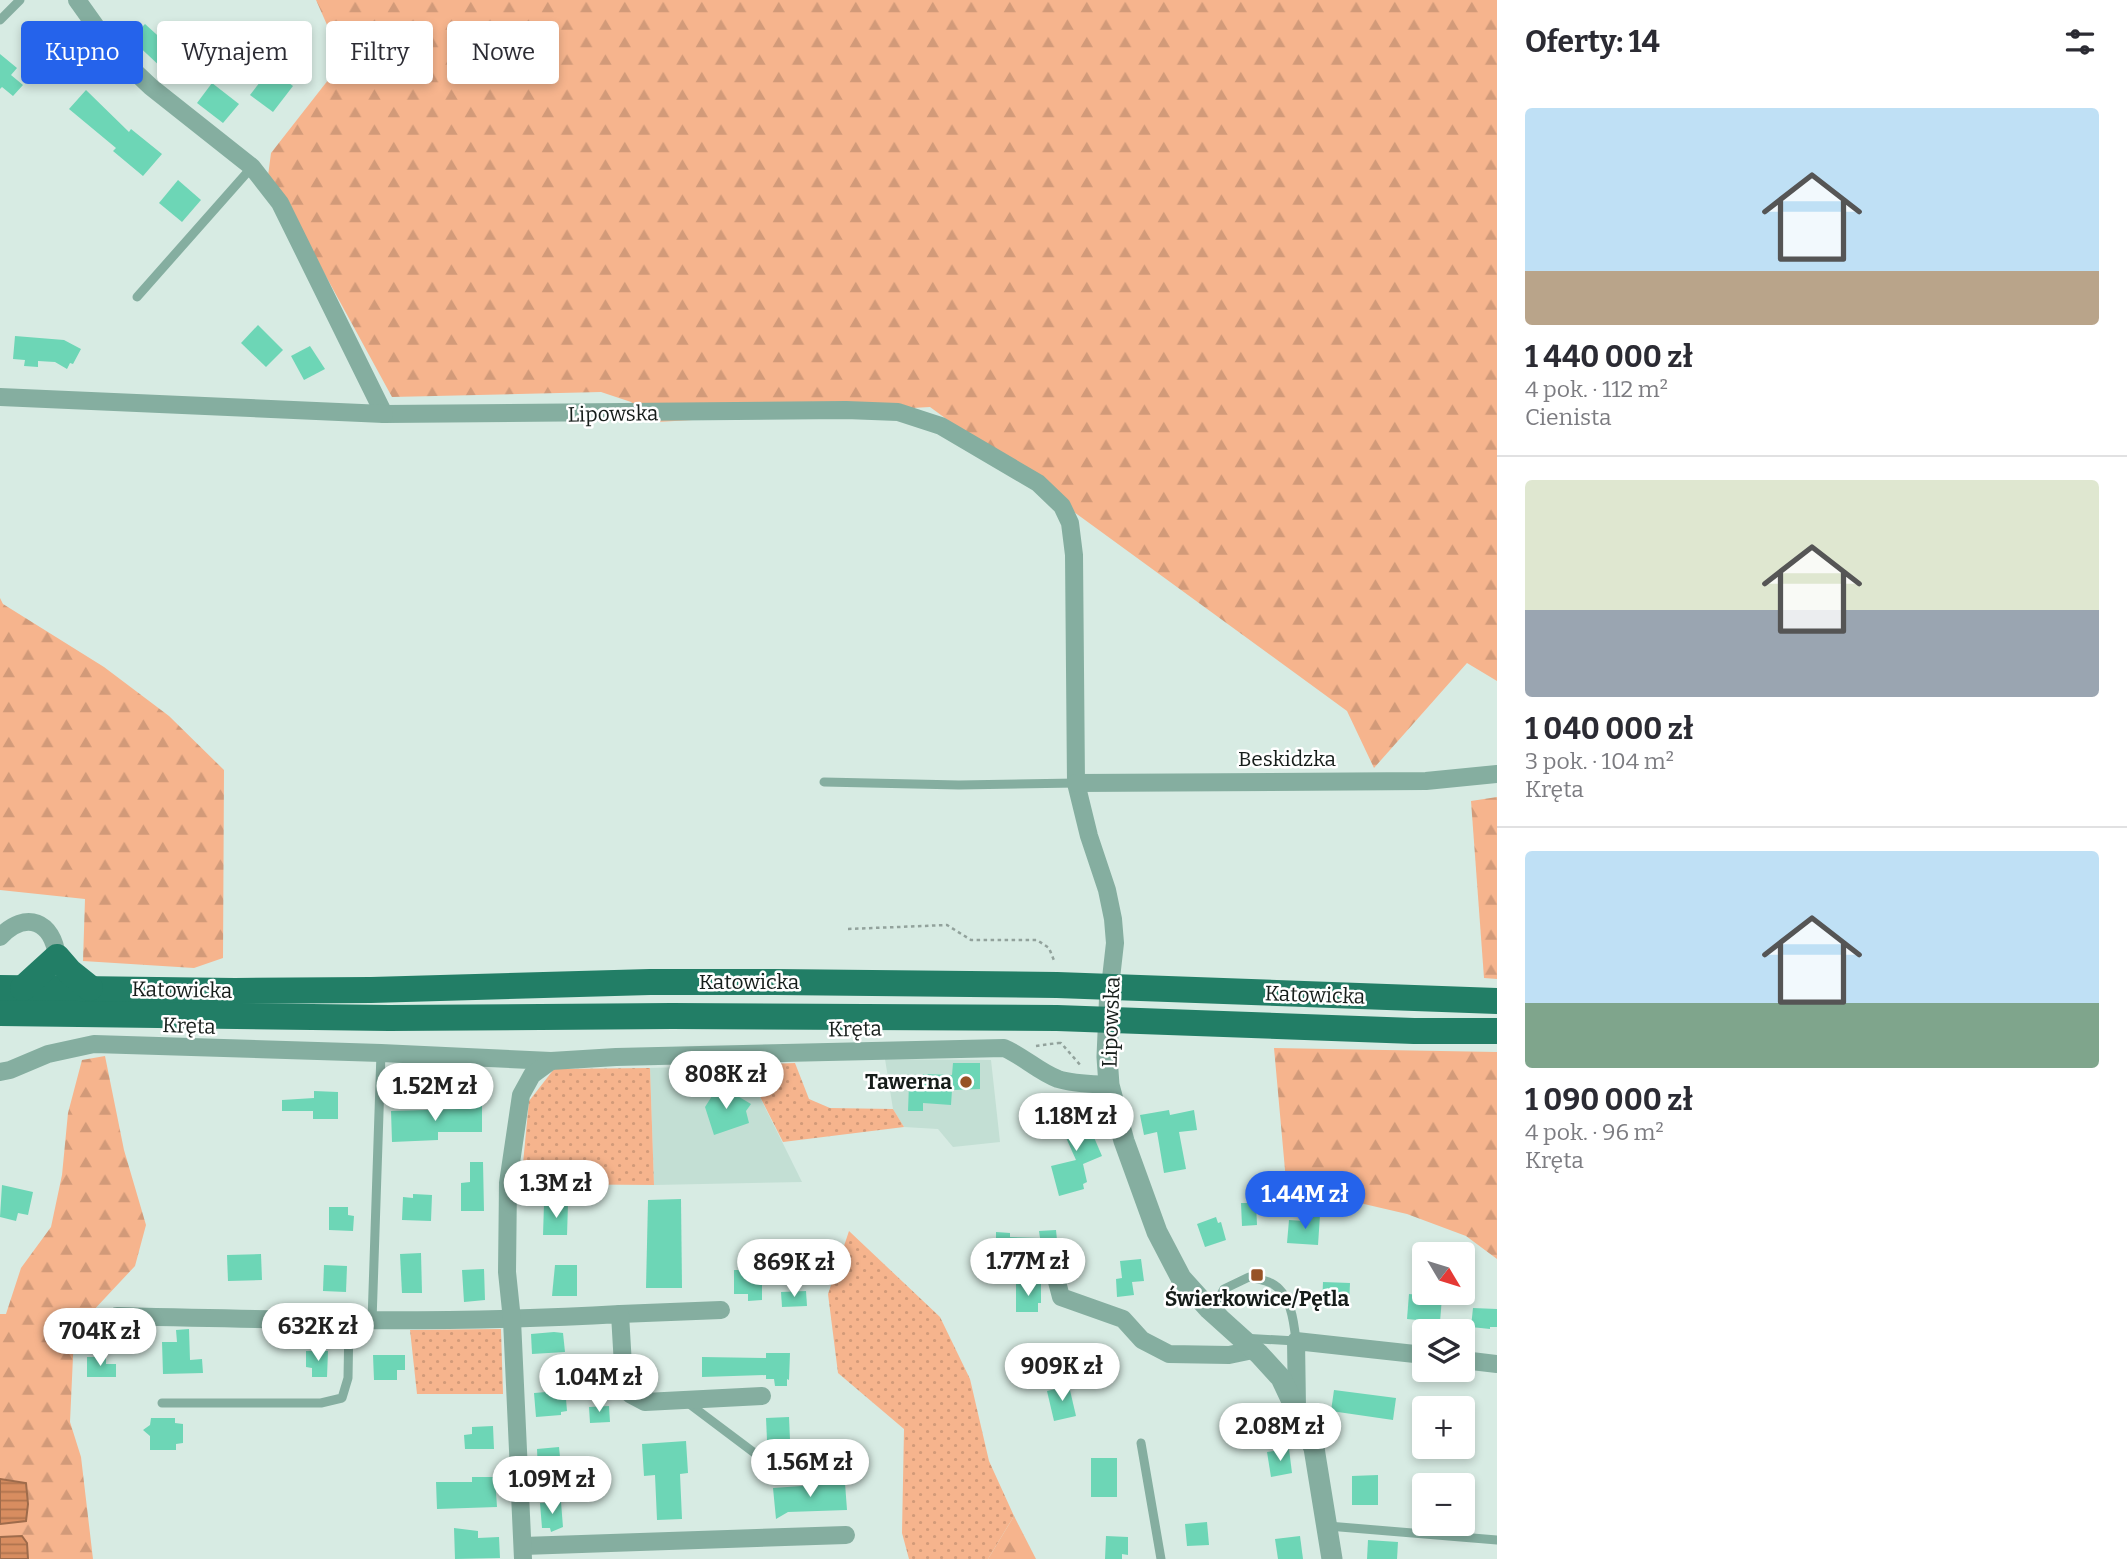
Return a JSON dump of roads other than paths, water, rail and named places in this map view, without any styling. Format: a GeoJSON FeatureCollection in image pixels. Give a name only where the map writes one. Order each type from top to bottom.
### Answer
{"type":"FeatureCollection","features":[{"type":"Feature","properties":{"kind":"main road"},"geometry":{"type":"LineString","coordinates":[[11,988],[57,957],[90,988]]}},
{"type":"Feature","properties":{"kind":"main road","name":"Katowicka"},"geometry":{"type":"LineString","coordinates":[[11,988],[371,990],[650,982],[775,982],[1110,987],[1497,1001]]}},
{"type":"Feature","properties":{"kind":"main road","name":"Katowicka"},"geometry":{"type":"LineString","coordinates":[[0,1013],[389,1018],[685,1016],[1108,1019],[1414,1031],[1497,1031]]}},
{"type":"Feature","properties":{"kind":"street"},"geometry":{"type":"LineString","coordinates":[[77,0],[114,52],[252,167],[280,203],[384,414]]}},
{"type":"Feature","properties":{"kind":"street","name":"Lipowska"},"geometry":{"type":"LineString","coordinates":[[0,397],[384,414],[846,410],[898,412],[941,426],[1038,483],[1062,506],[1070,523],[1074,555],[1076,783],[1113,919],[1115,943],[1108,1019],[1109,1085],[1124,1141],[1157,1232],[1181,1278],[1209,1309],[1281,1378],[1297,1408],[1314,1448],[1332,1559]]}},
{"type":"Feature","properties":{"kind":"street","name":"Beskidzka"},"geometry":{"type":"LineString","coordinates":[[1076,783],[1426,781],[1497,774]]}},
{"type":"Feature","properties":{"kind":"street"},"geometry":{"type":"LineString","coordinates":[[0,937],[11,926],[34,922],[51,934],[57,957]]}},
{"type":"Feature","properties":{"kind":"street","name":"Kręta"},"geometry":{"type":"LineString","coordinates":[[0,1072],[48,1054],[94,1044],[551,1061],[617,1057],[1004,1048],[1057,1079],[1073,1083],[1109,1085]]}},
{"type":"Feature","properties":{"kind":"street"},"geometry":{"type":"LineString","coordinates":[[551,1061],[532,1075],[520,1095],[508,1183],[507,1272],[512,1320],[523,1553],[846,1535]]}},
{"type":"Feature","properties":{"kind":"street"},"geometry":{"type":"LineString","coordinates":[[1051,1259],[1061,1297],[1123,1319],[1142,1339],[1169,1354],[1229,1355],[1247,1344]]}},
{"type":"Feature","properties":{"kind":"street"},"geometry":{"type":"LineString","coordinates":[[117,1316],[349,1322],[512,1320],[722,1310]]}},
{"type":"Feature","properties":{"kind":"street"},"geometry":{"type":"LineString","coordinates":[[620,1314],[624,1383],[630,1394],[645,1402],[762,1396]]}},
{"type":"Feature","properties":{"kind":"street"},"geometry":{"type":"LineString","coordinates":[[1297,1408],[1296,1341],[1412,1354]]}},
{"type":"Feature","properties":{"kind":"street"},"geometry":{"type":"LineString","coordinates":[[1475,1361],[1497,1364]]}},
{"type":"Feature","properties":{"kind":"lane"},"geometry":{"type":"LineString","coordinates":[[0,20],[20,0]]}},
{"type":"Feature","properties":{"kind":"lane"},"geometry":{"type":"LineString","coordinates":[[137,297],[252,167]]}},
{"type":"Feature","properties":{"kind":"lane"},"geometry":{"type":"LineString","coordinates":[[824,782],[959,785],[1076,783]]}},
{"type":"Feature","properties":{"kind":"lane"},"geometry":{"type":"LineString","coordinates":[[372,1321],[381,1053]]}},
{"type":"Feature","properties":{"kind":"lane"},"geometry":{"type":"LineString","coordinates":[[1249,1277],[1274,1284],[1282,1293],[1292,1312],[1296,1341],[1247,1344],[1221,1311],[1218,1300],[1224,1289],[1249,1277]]}},
{"type":"Feature","properties":{"kind":"lane"},"geometry":{"type":"LineString","coordinates":[[162,1403],[321,1403],[342,1398],[348,1378],[349,1322]]}},
{"type":"Feature","properties":{"kind":"lane"},"geometry":{"type":"LineString","coordinates":[[684,1399],[769,1464]]}},
{"type":"Feature","properties":{"kind":"lane"},"geometry":{"type":"LineString","coordinates":[[1141,1443],[1161,1559]]}},
{"type":"Feature","properties":{"kind":"lane"},"geometry":{"type":"LineString","coordinates":[[1328,1526],[1497,1540]]}},
{"type":"Feature","properties":{"kind":"place","name":"Tawerna"},"geometry":{"type":"Point","coordinates":[966,1082]}},
{"type":"Feature","properties":{"kind":"place","name":"Świerkowice/Pętla"},"geometry":{"type":"Point","coordinates":[1257,1275]}}]}
